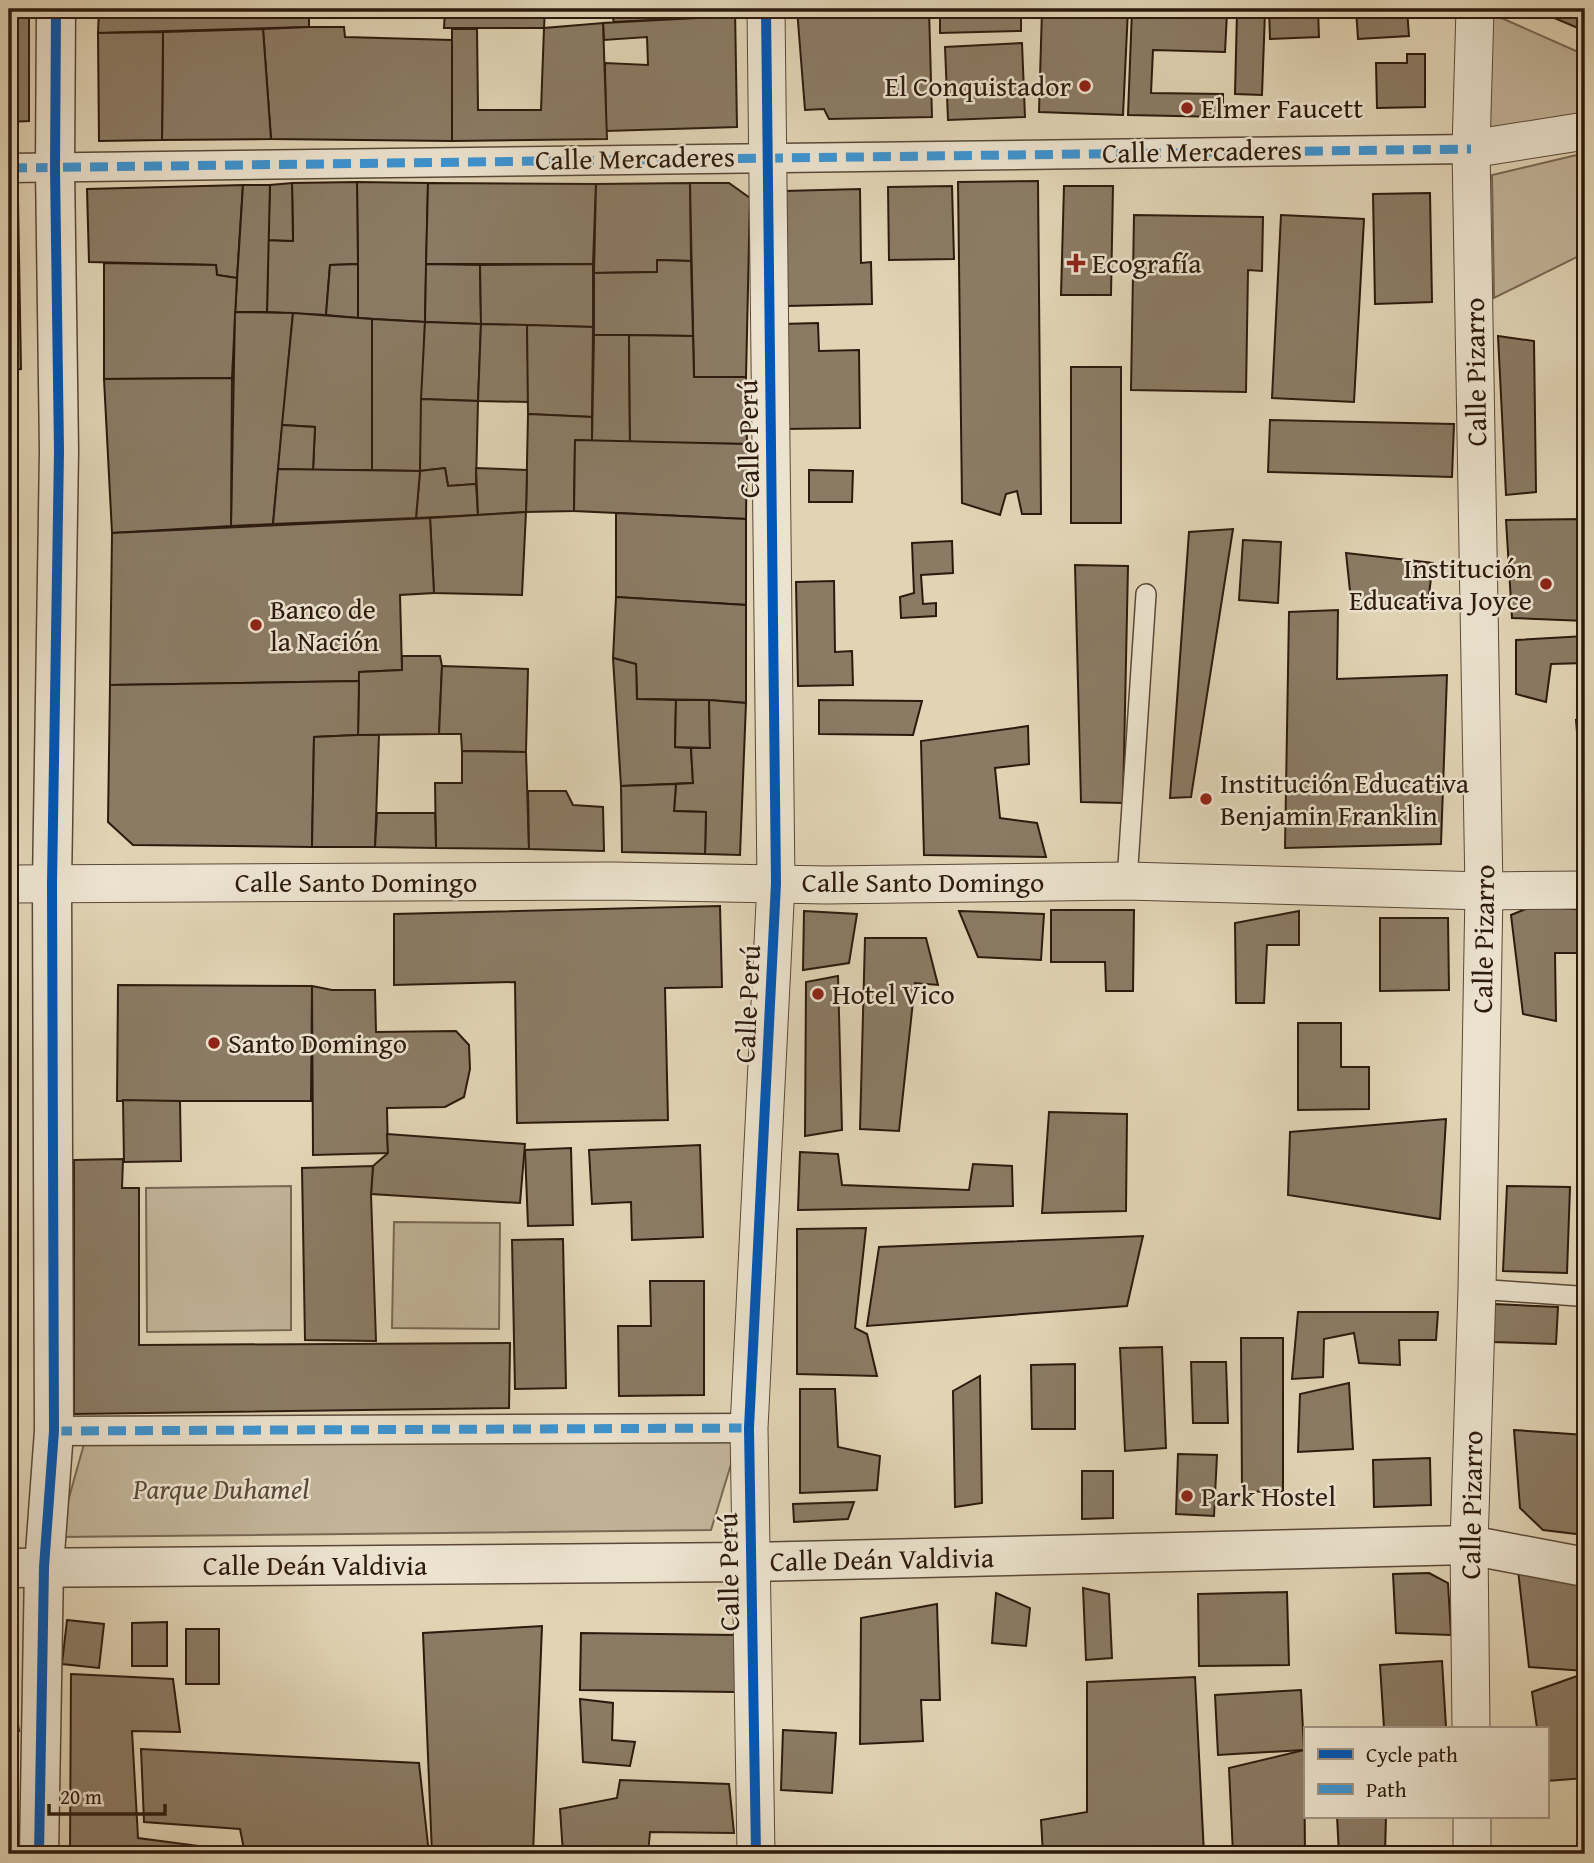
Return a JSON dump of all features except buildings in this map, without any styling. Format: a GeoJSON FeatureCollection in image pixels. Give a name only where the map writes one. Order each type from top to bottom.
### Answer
{"type":"FeatureCollection","features":[{"type":"Feature","properties":{"kind":"street"},"geometry":{"type":"LineString","coordinates":[[39,1854],[27,1567],[54,1431],[52,884],[59,451],[56,9]]}},
{"type":"Feature","properties":{"kind":"street","name":"Calle Perú"},"geometry":{"type":"LineString","coordinates":[[756,1854],[749,1428],[776,883],[766,9]]}},
{"type":"Feature","properties":{"kind":"street","name":"Calle Pizarro"},"geometry":{"type":"LineString","coordinates":[[1471,1727],[1469,1545],[1477,1289],[1484,891],[1471,149],[1475,9]]}},
{"type":"Feature","properties":{"kind":"street"},"geometry":{"type":"LineString","coordinates":[[1471,149],[1585,131]]}},
{"type":"Feature","properties":{"kind":"street","name":"Calle Mercaderes"},"geometry":{"type":"LineString","coordinates":[[9,168],[767,156],[1471,149]]}},
{"type":"Feature","properties":{"kind":"street","name":"Calle Santo Domingo"},"geometry":{"type":"LineString","coordinates":[[9,884],[586,881],[826,885],[1128,881],[1484,891],[1585,890]]}},
{"type":"Feature","properties":{"kind":"street"},"geometry":{"type":"LineString","coordinates":[[54,1431],[749,1428]]}},
{"type":"Feature","properties":{"kind":"street","name":"Calle Deán Valdivia"},"geometry":{"type":"LineString","coordinates":[[27,1567],[750,1562],[1469,1545],[1585,1567]]}},
{"type":"Feature","properties":{"kind":"street"},"geometry":{"type":"LineString","coordinates":[[1472,1818],[1472,1854]]}},
{"type":"Feature","properties":{"kind":"lane"},"geometry":{"type":"LineString","coordinates":[[1128,881],[1146,594]]}},
{"type":"Feature","properties":{"kind":"lane"},"geometry":{"type":"LineString","coordinates":[[1477,1289],[1577,1296]]}},
{"type":"Feature","properties":{"kind":"green space"},"geometry":{"type":"Polygon","coordinates":[[[1490,13],[1585,55],[1585,112],[1490,136],[1490,13]]]}},
{"type":"Feature","properties":{"kind":"green space"},"geometry":{"type":"Polygon","coordinates":[[[1585,153],[1585,253],[1494,298],[1492,175],[1585,153]]]}},
{"type":"Feature","properties":{"kind":"green space"},"geometry":{"type":"Polygon","coordinates":[[[291,1186],[291,1330],[147,1332],[146,1188],[291,1186]]]}},
{"type":"Feature","properties":{"kind":"green space"},"geometry":{"type":"Polygon","coordinates":[[[394,1222],[500,1223],[499,1329],[392,1328],[394,1222]]]}},
{"type":"Feature","properties":{"kind":"green space","name":"Parque Duhamel"},"geometry":{"type":"Polygon","coordinates":[[[739,1438],[711,1530],[58,1537],[84,1444],[739,1438]]]}},
{"type":"Feature","properties":{"kind":"marked path"},"geometry":{"type":"LineString","coordinates":[[9,168],[1471,149]]}},
{"type":"Feature","properties":{"kind":"marked path"},"geometry":{"type":"LineString","coordinates":[[54,1431],[749,1428]]}},
{"type":"Feature","properties":{"kind":"cycle path"},"geometry":{"type":"LineString","coordinates":[[39,1854],[44,1567],[54,1431],[52,884],[59,451],[56,9]]}},
{"type":"Feature","properties":{"kind":"cycle path"},"geometry":{"type":"LineString","coordinates":[[756,1854],[749,1428],[776,883],[766,9]]}},
{"type":"Feature","properties":{"kind":"place","name":"El Conquistador"},"geometry":{"type":"Point","coordinates":[1085,86]}},
{"type":"Feature","properties":{"kind":"place","name":"Elmer Faucett"},"geometry":{"type":"Point","coordinates":[1187,108]}},
{"type":"Feature","properties":{"kind":"place","name":"Ecografía"},"geometry":{"type":"Point","coordinates":[1076,263]}},
{"type":"Feature","properties":{"kind":"place","name":"Institución Educativa Joyce"},"geometry":{"type":"Point","coordinates":[1546,584]}},
{"type":"Feature","properties":{"kind":"place","name":"Banco de la Nación"},"geometry":{"type":"Point","coordinates":[256,625]}},
{"type":"Feature","properties":{"kind":"place","name":"Institución Educativa Benjamin Franklin"},"geometry":{"type":"Point","coordinates":[1206,799]}},
{"type":"Feature","properties":{"kind":"place","name":"Hotel Vico"},"geometry":{"type":"Point","coordinates":[818,994]}},
{"type":"Feature","properties":{"kind":"place","name":"Santo Domingo"},"geometry":{"type":"Point","coordinates":[214,1043]}},
{"type":"Feature","properties":{"kind":"place","name":"Park Hostel"},"geometry":{"type":"Point","coordinates":[1187,1496]}}]}
